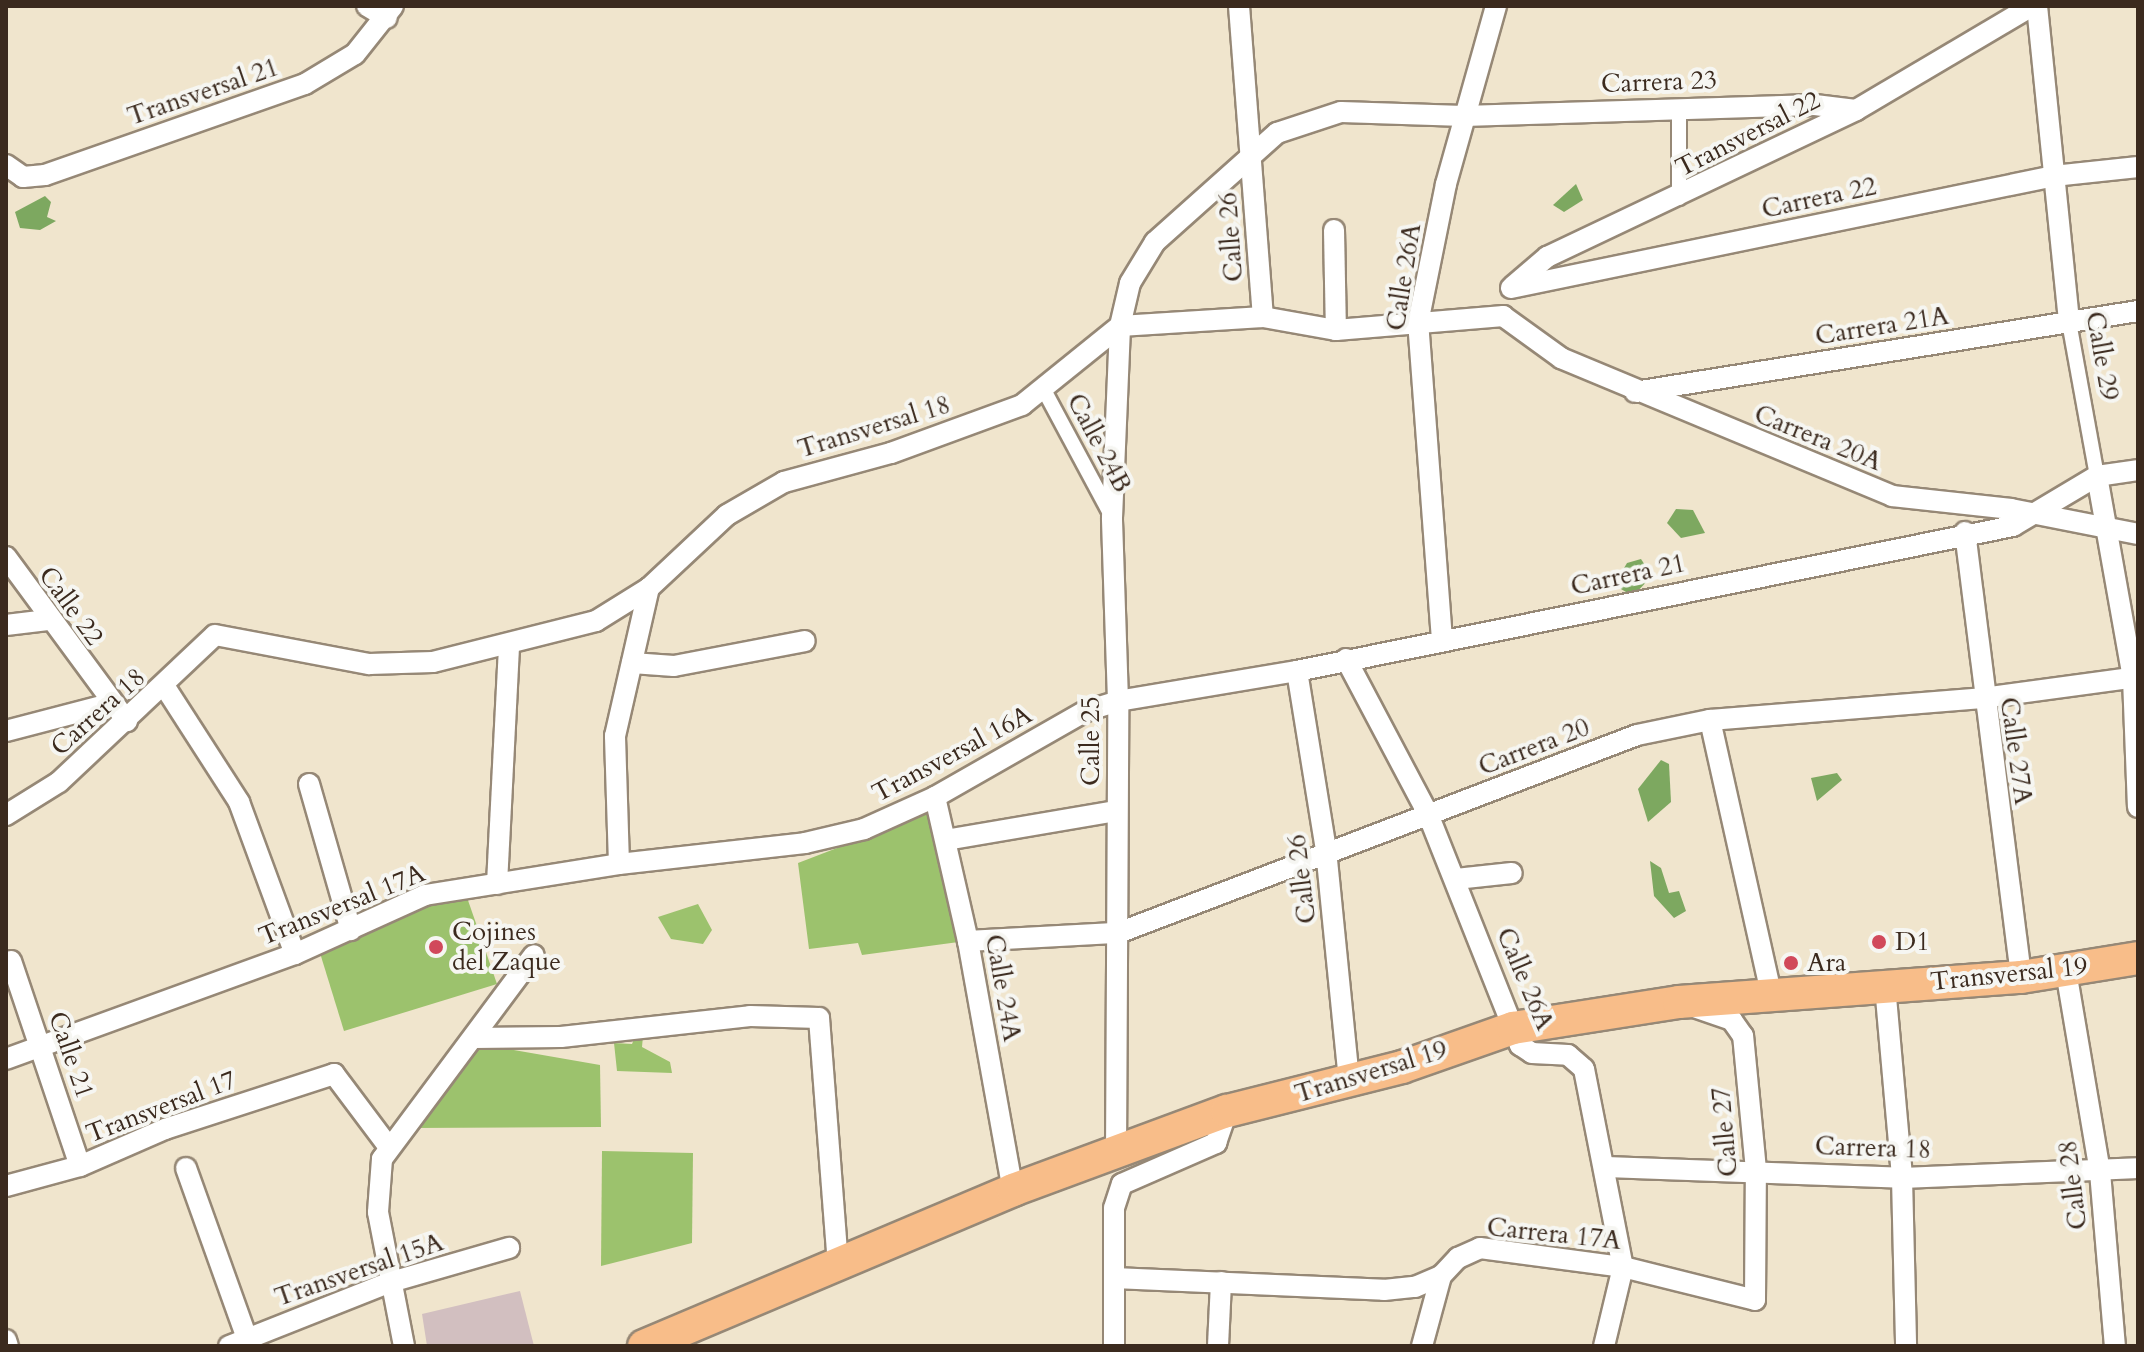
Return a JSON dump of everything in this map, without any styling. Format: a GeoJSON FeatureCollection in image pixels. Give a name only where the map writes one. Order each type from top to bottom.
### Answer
{"type":"FeatureCollection","features":[{"type":"Feature","properties":{"kind":"main road","name":"Transversal 19"},"geometry":{"type":"LineString","coordinates":[[644,1346],[1013,1190],[1116,1156],[1227,1111],[1349,1082],[1513,1028],[1679,1002],[2021,977],[2138,958]]}},
{"type":"Feature","properties":{"kind":"street"},"geometry":{"type":"LineString","coordinates":[[367,6],[390,12]]}},
{"type":"Feature","properties":{"kind":"street","name":"Calle 26"},"geometry":{"type":"LineString","coordinates":[[1239,6],[1263,317]]}},
{"type":"Feature","properties":{"kind":"street","name":"Calle 26A"},"geometry":{"type":"LineString","coordinates":[[1442,640],[1418,323],[1464,116],[1496,6]]}},
{"type":"Feature","properties":{"kind":"street","name":"Transversal 22"},"geometry":{"type":"LineString","coordinates":[[1511,288],[1547,257],[1679,198],[1856,110],[2034,6]]}},
{"type":"Feature","properties":{"kind":"street","name":"Calle 29"},"geometry":{"type":"LineString","coordinates":[[2034,6],[2069,322],[2105,527],[2136,678],[2138,807]]}},
{"type":"Feature","properties":{"kind":"street","name":"Transversal 21"},"geometry":{"type":"LineString","coordinates":[[6,165],[23,177],[45,175],[305,84],[355,54],[390,12]]}},
{"type":"Feature","properties":{"kind":"street","name":"Carrera 23"},"geometry":{"type":"LineString","coordinates":[[1251,152],[1277,133],[1341,112],[1464,116],[1815,105],[1856,110]]}},
{"type":"Feature","properties":{"kind":"street"},"geometry":{"type":"LineString","coordinates":[[1679,107],[1679,198]]}},
{"type":"Feature","properties":{"kind":"street","name":"Calle 25"},"geometry":{"type":"LineString","coordinates":[[1116,1156],[1118,701],[1112,518],[1120,326],[1130,283],[1155,242],[1251,152]]}},
{"type":"Feature","properties":{"kind":"street","name":"Carrera 22"},"geometry":{"type":"LineString","coordinates":[[1511,288],[2054,176],[2138,167]]}},
{"type":"Feature","properties":{"kind":"street"},"geometry":{"type":"LineString","coordinates":[[1334,230],[1336,330]]}},
{"type":"Feature","properties":{"kind":"street"},"geometry":{"type":"LineString","coordinates":[[1120,326],[1263,317],[1336,330],[1503,316],[1511,288]]}},
{"type":"Feature","properties":{"kind":"street","name":"Carrera 21A"},"geometry":{"type":"LineString","coordinates":[[1635,392],[2138,311]]}},
{"type":"Feature","properties":{"kind":"street","name":"Carrera 20A"},"geometry":{"type":"LineString","coordinates":[[1503,316],[1561,358],[1635,392],[1892,496],[2032,513],[2138,534]]}},
{"type":"Feature","properties":{"kind":"street","name":"Transversal 18"},"geometry":{"type":"LineString","coordinates":[[215,635],[369,664],[433,662],[596,621],[649,588],[727,515],[784,482],[891,453],[1022,405],[1120,326]]}},
{"type":"Feature","properties":{"kind":"street","name":"Calle 24B"},"geometry":{"type":"LineString","coordinates":[[1044,390],[1112,518]]}},
{"type":"Feature","properties":{"kind":"street","name":"Carrera 21"},"geometry":{"type":"LineString","coordinates":[[1118,701],[1297,671],[1965,532],[2013,526],[2097,476],[2138,470]]}},
{"type":"Feature","properties":{"kind":"street","name":"Calle 27A"},"geometry":{"type":"LineString","coordinates":[[1965,532],[1982,698],[2021,977]]}},
{"type":"Feature","properties":{"kind":"street","name":"Calle 22"},"geometry":{"type":"LineString","coordinates":[[6,557],[48,620],[110,704],[127,721]]}},
{"type":"Feature","properties":{"kind":"street"},"geometry":{"type":"LineString","coordinates":[[619,864],[615,736],[649,588]]}},
{"type":"Feature","properties":{"kind":"street"},"geometry":{"type":"LineString","coordinates":[[6,625],[48,620]]}},
{"type":"Feature","properties":{"kind":"street","name":"Carrera 18"},"geometry":{"type":"LineString","coordinates":[[6,815],[59,782],[165,687],[215,635]]}},
{"type":"Feature","properties":{"kind":"street"},"geometry":{"type":"LineString","coordinates":[[632,663],[674,666],[805,641]]}},
{"type":"Feature","properties":{"kind":"street"},"geometry":{"type":"LineString","coordinates":[[497,884],[509,645]]}},
{"type":"Feature","properties":{"kind":"street","name":"Calle 26A"},"geometry":{"type":"LineString","coordinates":[[1346,659],[1428,814],[1520,1045],[1532,1053],[1568,1055],[1579,1061],[1606,1167],[1623,1267],[1604,1346]]}},
{"type":"Feature","properties":{"kind":"street","name":"Calle 26"},"geometry":{"type":"LineString","coordinates":[[1297,671],[1326,850],[1349,1082]]}},
{"type":"Feature","properties":{"kind":"street","name":"Carrera 20"},"geometry":{"type":"LineString","coordinates":[[968,941],[1118,933],[1326,850],[1637,735],[1710,720],[1982,698],[2136,678]]}},
{"type":"Feature","properties":{"kind":"street"},"geometry":{"type":"LineString","coordinates":[[165,687],[239,802],[295,954]]}},
{"type":"Feature","properties":{"kind":"street","name":"Transversal 16A"},"geometry":{"type":"LineString","coordinates":[[710,853],[805,843],[864,829],[935,797],[1086,711],[1118,701]]}},
{"type":"Feature","properties":{"kind":"street"},"geometry":{"type":"LineString","coordinates":[[6,731],[110,704]]}},
{"type":"Feature","properties":{"kind":"street"},"geometry":{"type":"LineString","coordinates":[[1710,720],[1771,994]]}},
{"type":"Feature","properties":{"kind":"street"},"geometry":{"type":"LineString","coordinates":[[309,784],[351,930]]}},
{"type":"Feature","properties":{"kind":"street","name":"Calle 24A"},"geometry":{"type":"LineString","coordinates":[[935,797],[968,941],[1013,1190]]}},
{"type":"Feature","properties":{"kind":"street"},"geometry":{"type":"LineString","coordinates":[[946,840],[1116,811]]}},
{"type":"Feature","properties":{"kind":"street","name":"Transversal 17A"},"geometry":{"type":"LineString","coordinates":[[6,1059],[295,954],[425,895],[710,853]]}},
{"type":"Feature","properties":{"kind":"street"},"geometry":{"type":"LineString","coordinates":[[1456,879],[1512,873]]}},
{"type":"Feature","properties":{"kind":"street"},"geometry":{"type":"LineString","coordinates":[[404,1346],[378,1212],[388,1146],[474,1038],[534,955]]}},
{"type":"Feature","properties":{"kind":"street","name":"Calle 21"},"geometry":{"type":"LineString","coordinates":[[11,961],[80,1166]]}},
{"type":"Feature","properties":{"kind":"street","name":"Calle 28"},"geometry":{"type":"LineString","coordinates":[[2066,971],[2100,1172],[2115,1346]]}},
{"type":"Feature","properties":{"kind":"street"},"geometry":{"type":"LineString","coordinates":[[1885,986],[1902,1178],[1906,1346]]}},
{"type":"Feature","properties":{"kind":"street","name":"Calle 27"},"geometry":{"type":"LineString","coordinates":[[1679,1002],[1732,1020],[1743,1036],[1756,1170],[1755,1300]]}},
{"type":"Feature","properties":{"kind":"street"},"geometry":{"type":"LineString","coordinates":[[474,1038],[561,1037],[750,1016],[819,1018],[838,1264]]}},
{"type":"Feature","properties":{"kind":"street","name":"Transversal 17"},"geometry":{"type":"LineString","coordinates":[[6,1186],[80,1166],[165,1129],[334,1074],[388,1146]]}},
{"type":"Feature","properties":{"kind":"street"},"geometry":{"type":"LineString","coordinates":[[1114,1346],[1114,1208],[1122,1184],[1216,1143],[1227,1111]]}},
{"type":"Feature","properties":{"kind":"street","name":"Carrera 18"},"geometry":{"type":"LineString","coordinates":[[1606,1167],[1756,1170],[1902,1178],[2138,1168]]}},
{"type":"Feature","properties":{"kind":"street"},"geometry":{"type":"LineString","coordinates":[[186,1168],[238,1342]]}},
{"type":"Feature","properties":{"kind":"street","name":"Transversal 15A"},"geometry":{"type":"LineString","coordinates":[[238,1342],[391,1282],[509,1248]]}},
{"type":"Feature","properties":{"kind":"street","name":"Carrera 17A"},"geometry":{"type":"LineString","coordinates":[[1114,1278],[1384,1290],[1415,1287],[1441,1276],[1458,1258],[1480,1248],[1623,1267],[1755,1300]]}},
{"type":"Feature","properties":{"kind":"street"},"geometry":{"type":"LineString","coordinates":[[1422,1346],[1441,1276]]}},
{"type":"Feature","properties":{"kind":"street"},"geometry":{"type":"LineString","coordinates":[[1218,1346],[1221,1282]]}},
{"type":"Feature","properties":{"kind":"street"},"geometry":{"type":"LineString","coordinates":[[6,1340],[8,1346]]}},
{"type":"Feature","properties":{"kind":"shaded area"},"geometry":{"type":"Polygon","coordinates":[[[520,1291],[534,1346],[427,1346],[422,1314],[520,1291]]]}},
{"type":"Feature","properties":{"kind":"green space"},"geometry":{"type":"Polygon","coordinates":[[[1576,184],[1583,200],[1564,212],[1553,205],[1576,184]]]}},
{"type":"Feature","properties":{"kind":"green space"},"geometry":{"type":"Polygon","coordinates":[[[45,196],[51,202],[47,217],[56,221],[40,230],[20,228],[15,212],[45,196]]]}},
{"type":"Feature","properties":{"kind":"green space"},"geometry":{"type":"Polygon","coordinates":[[[1676,509],[1693,510],[1705,533],[1681,538],[1667,523],[1676,509]]]}},
{"type":"Feature","properties":{"kind":"green space"},"geometry":{"type":"Polygon","coordinates":[[[1641,559],[1652,576],[1633,596],[1614,585],[1627,563],[1641,559]]]}},
{"type":"Feature","properties":{"kind":"green space"},"geometry":{"type":"Polygon","coordinates":[[[1661,760],[1669,764],[1671,802],[1648,822],[1638,789],[1661,760]]]}},
{"type":"Feature","properties":{"kind":"green space"},"geometry":{"type":"Polygon","coordinates":[[[1837,773],[1842,780],[1817,801],[1811,778],[1837,773]]]}},
{"type":"Feature","properties":{"kind":"green space"},"geometry":{"type":"Polygon","coordinates":[[[936,810],[966,941],[862,955],[858,943],[809,949],[798,863],[936,810]]]}},
{"type":"Feature","properties":{"kind":"green space"},"geometry":{"type":"Polygon","coordinates":[[[1650,861],[1661,868],[1669,893],[1679,891],[1686,911],[1674,918],[1654,896],[1650,861]]]}},
{"type":"Feature","properties":{"kind":"green space"},"geometry":{"type":"Polygon","coordinates":[[[462,883],[497,984],[344,1031],[316,940],[462,883]]]}},
{"type":"Feature","properties":{"kind":"green space"},"geometry":{"type":"Polygon","coordinates":[[[698,904],[712,930],[703,944],[671,939],[658,917],[698,904]]]}},
{"type":"Feature","properties":{"kind":"green space"},"geometry":{"type":"Polygon","coordinates":[[[643,1036],[642,1047],[670,1062],[672,1073],[617,1071],[614,1043],[632,1044],[635,1037],[643,1036]]]}},
{"type":"Feature","properties":{"kind":"green space"},"geometry":{"type":"Polygon","coordinates":[[[480,1044],[600,1065],[601,1127],[411,1128],[480,1044]]]}},
{"type":"Feature","properties":{"kind":"green space"},"geometry":{"type":"Polygon","coordinates":[[[602,1151],[693,1153],[692,1243],[601,1266],[602,1151]]]}},
{"type":"Feature","properties":{"kind":"place","name":"D1"},"geometry":{"type":"Point","coordinates":[1879,942]}},
{"type":"Feature","properties":{"kind":"place","name":"Cojines del Zaque"},"geometry":{"type":"Point","coordinates":[436,947]}},
{"type":"Feature","properties":{"kind":"place","name":"Ara"},"geometry":{"type":"Point","coordinates":[1791,963]}}]}
